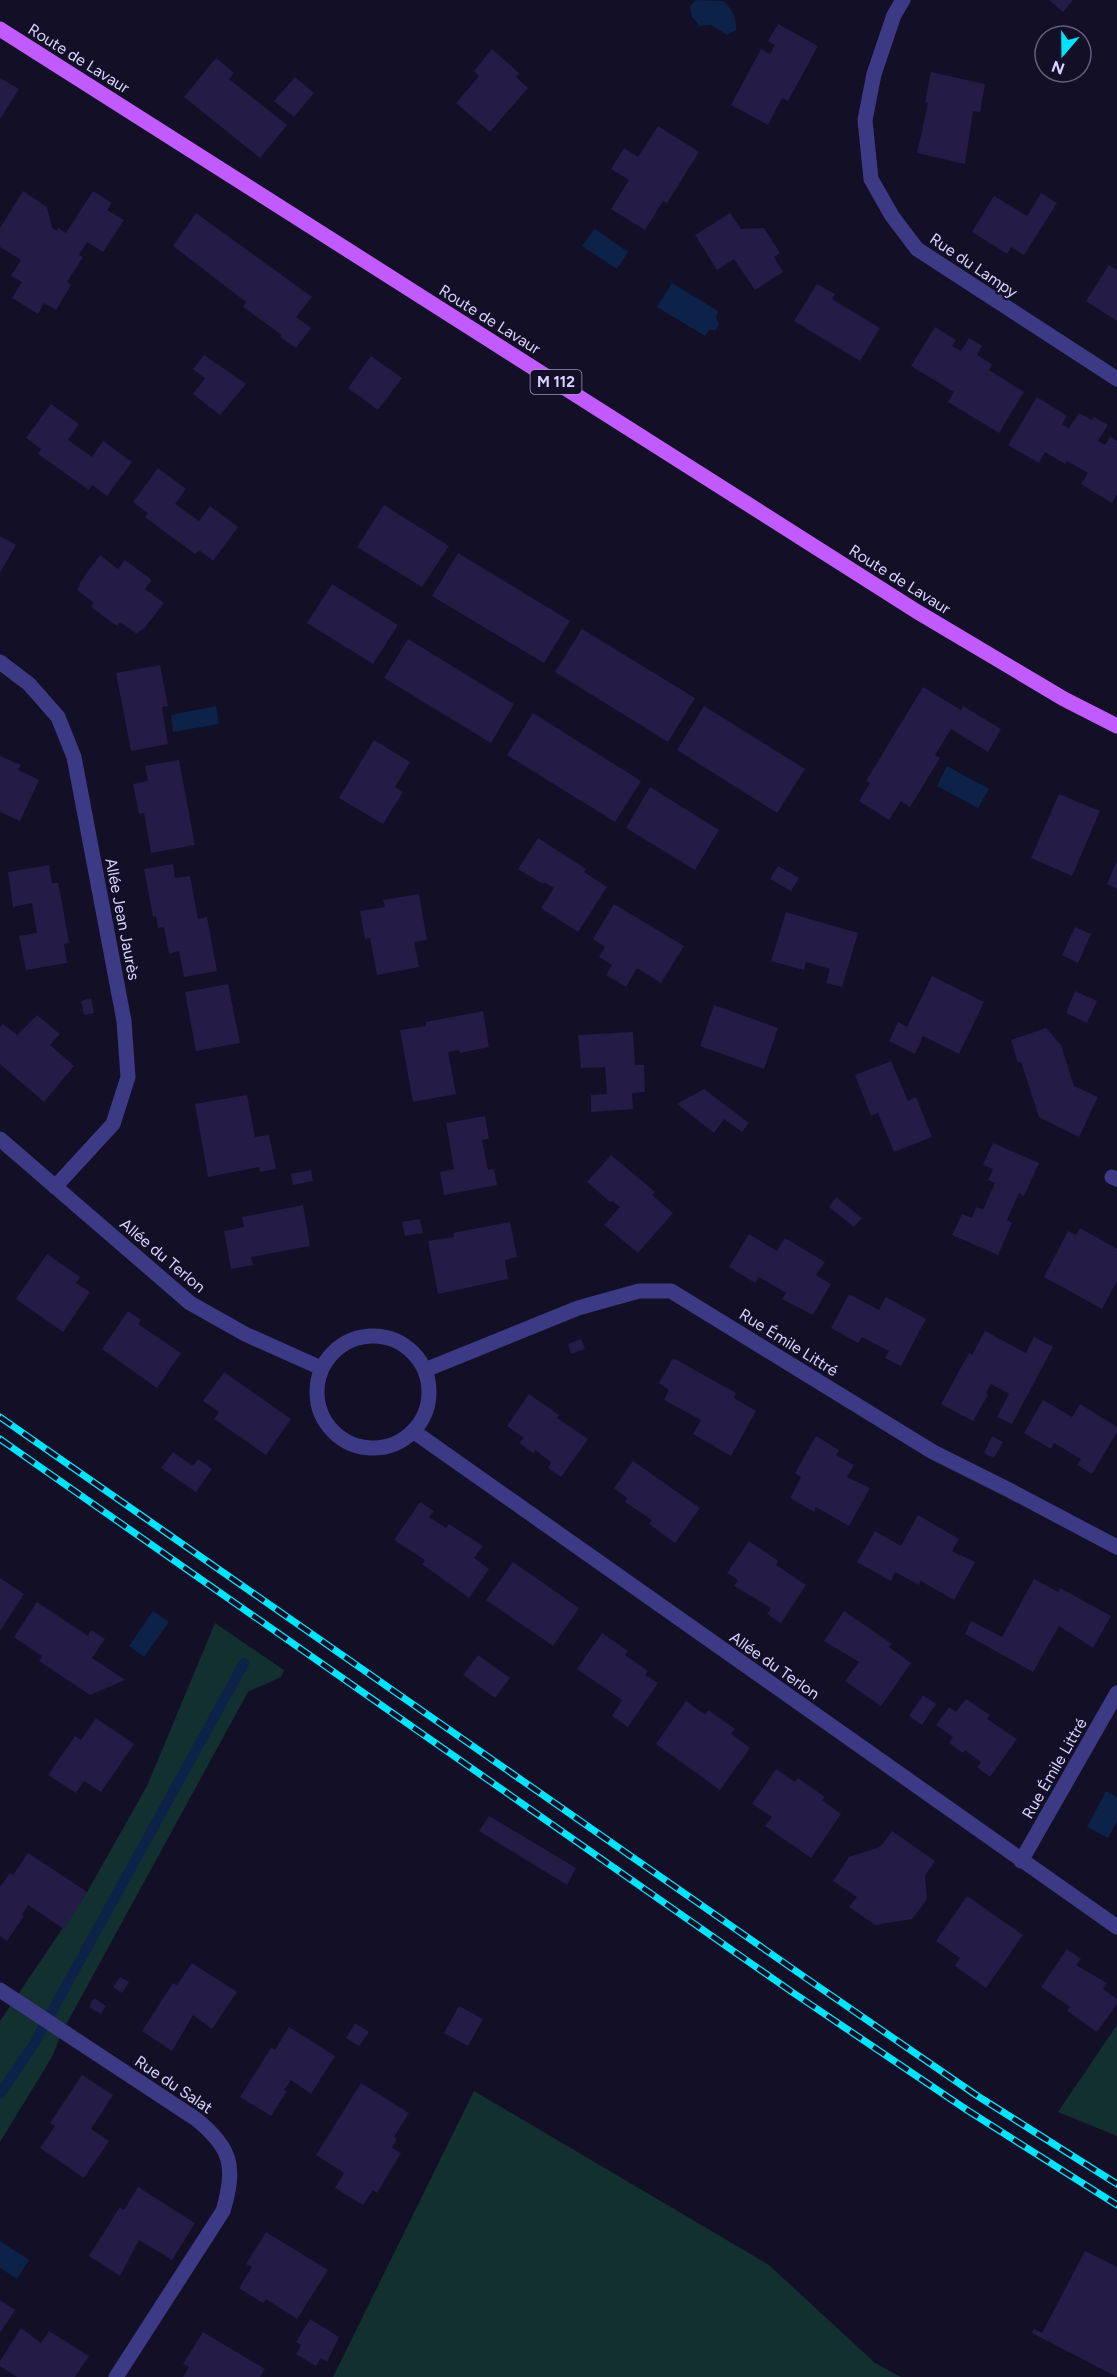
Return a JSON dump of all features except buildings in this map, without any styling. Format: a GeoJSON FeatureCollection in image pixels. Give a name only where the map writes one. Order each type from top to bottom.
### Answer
{"type":"FeatureCollection","features":[{"type":"Feature","properties":{"kind":"main road","name":"Route de Lavaur"},"geometry":{"type":"LineString","coordinates":[[0,29],[916,611],[1064,699],[1117,726]]}},
{"type":"Feature","properties":{"kind":"street","name":"Rue du Lampy"},"geometry":{"type":"LineString","coordinates":[[903,0],[894,15],[874,74],[865,120],[871,179],[892,216],[917,249],[1117,379]]}},
{"type":"Feature","properties":{"kind":"street","name":"Allée Jean Jaurès"},"geometry":{"type":"LineString","coordinates":[[0,662],[29,684],[58,717],[74,757],[124,1021],[128,1077],[113,1124],[56,1187]]}},
{"type":"Feature","properties":{"kind":"street","name":"Allée du Terlon"},"geometry":{"type":"LineString","coordinates":[[0,1139],[190,1303],[244,1334],[321,1368]]}},
{"type":"Feature","properties":{"kind":"street","name":"Rue Émile Littré"},"geometry":{"type":"LineString","coordinates":[[425,1370],[578,1308],[639,1291],[671,1291],[933,1452],[1117,1547]]}},
{"type":"Feature","properties":{"kind":"street"},"geometry":{"type":"LineString","coordinates":[[367,1335],[384,1337],[401,1343],[415,1355],[425,1370],[429,1386],[428,1402],[423,1418],[413,1431],[399,1442],[382,1447],[365,1448],[348,1442],[333,1432],[323,1419],[317,1402],[316,1384],[321,1368],[332,1352],[348,1341],[367,1335]]}},
{"type":"Feature","properties":{"kind":"street","name":"Allée du Terlon"},"geometry":{"type":"LineString","coordinates":[[413,1431],[1117,1927]]}},
{"type":"Feature","properties":{"kind":"street","name":"Rue Émile Littré"},"geometry":{"type":"LineString","coordinates":[[1021,1861],[1117,1693]]}},
{"type":"Feature","properties":{"kind":"street","name":"Rue du Salat"},"geometry":{"type":"LineString","coordinates":[[0,1990],[204,2126],[223,2144],[230,2165],[230,2187],[223,2211],[116,2377]]}},
{"type":"Feature","properties":{"kind":"green space"},"geometry":{"type":"Polygon","coordinates":[[[215,1623],[284,1670],[281,1677],[248,1692],[62,2032],[52,2057],[0,2142],[0,2021],[87,1892],[147,1786],[215,1623]]]}},
{"type":"Feature","properties":{"kind":"green space"},"geometry":{"type":"Polygon","coordinates":[[[1117,2025],[1117,2136],[1058,2112],[1117,2025]]]}},
{"type":"Feature","properties":{"kind":"green space"},"geometry":{"type":"Polygon","coordinates":[[[474,2091],[769,2265],[875,2363],[901,2377],[333,2377],[474,2091]]]}},
{"type":"Feature","properties":{"kind":"water"},"geometry":{"type":"Polygon","coordinates":[[[696,0],[724,1],[736,21],[736,30],[727,35],[711,25],[700,26],[692,17],[690,6],[696,0]]]}},
{"type":"Feature","properties":{"kind":"water"},"geometry":{"type":"Polygon","coordinates":[[[595,229],[628,252],[617,269],[582,246],[595,229]]]}},
{"type":"Feature","properties":{"kind":"water"},"geometry":{"type":"Polygon","coordinates":[[[672,283],[718,311],[716,318],[719,324],[716,330],[709,330],[705,336],[657,307],[672,283]]]}},
{"type":"Feature","properties":{"kind":"water"},"geometry":{"type":"Polygon","coordinates":[[[216,706],[219,724],[173,732],[171,715],[216,706]]]}},
{"type":"Feature","properties":{"kind":"water"},"geometry":{"type":"Polygon","coordinates":[[[947,766],[989,789],[978,808],[937,786],[947,766]]]}},
{"type":"Feature","properties":{"kind":"water"},"geometry":{"type":"Polygon","coordinates":[[[153,1611],[169,1622],[144,1657],[129,1646],[153,1611]]]}},
{"type":"Feature","properties":{"kind":"water"},"geometry":{"type":"Polygon","coordinates":[[[1106,1791],[1117,1797],[1117,1821],[1108,1838],[1087,1827],[1106,1791]]]}},
{"type":"Feature","properties":{"kind":"water"},"geometry":{"type":"Polygon","coordinates":[[[0,2241],[29,2260],[17,2279],[0,2268],[0,2241]]]}},
{"type":"Feature","properties":{"kind":"waterway"},"geometry":{"type":"LineString","coordinates":[[0,2094],[34,2044],[244,1663]]}},
{"type":"Feature","properties":{"kind":"railway"},"geometry":{"type":"LineString","coordinates":[[0,1417],[976,2095],[1117,2184]]}},
{"type":"Feature","properties":{"kind":"railway"},"geometry":{"type":"LineString","coordinates":[[0,1439],[792,1992],[967,2110],[1117,2205]]}}]}
